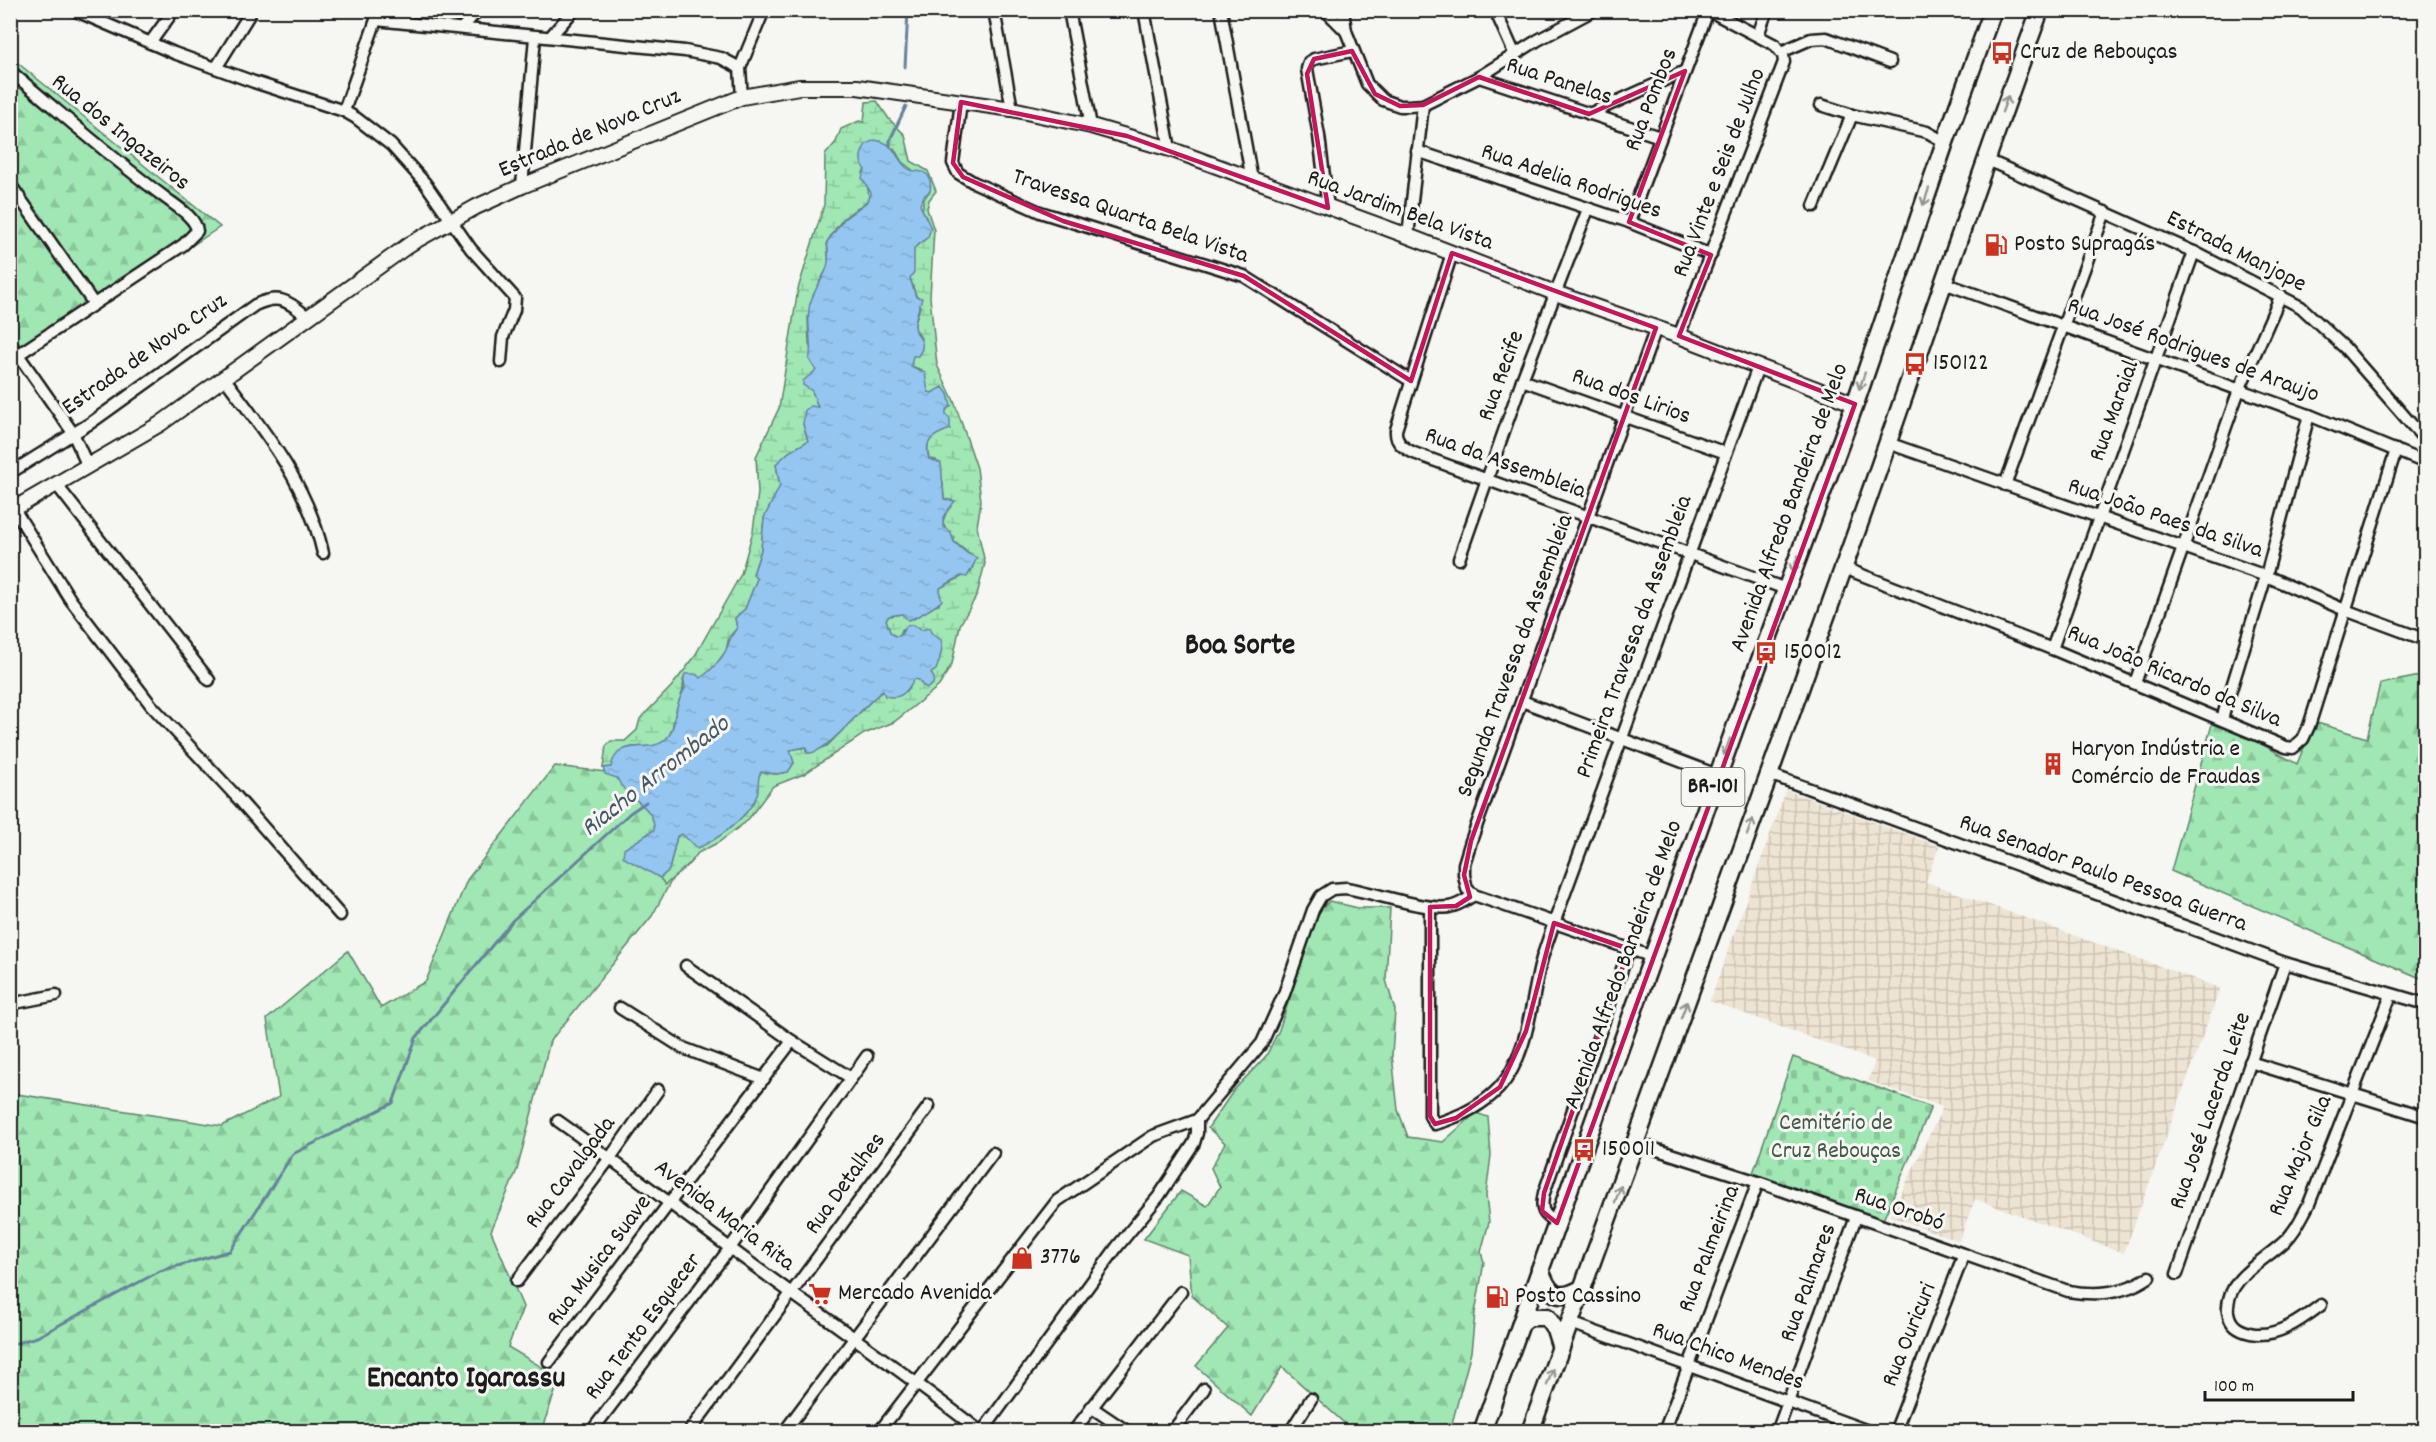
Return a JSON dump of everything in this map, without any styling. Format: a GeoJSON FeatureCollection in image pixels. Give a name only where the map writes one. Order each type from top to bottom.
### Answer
{"type":"FeatureCollection","features":[{"type":"Feature","properties":{"kind":"highway","name":"BR-101"},"geometry":{"type":"LineString","coordinates":[[1945,142],[1993,10]]}},
{"type":"Feature","properties":{"kind":"highway","name":"BR-101"},"geometry":{"type":"LineString","coordinates":[[1530,1431],[1844,568],[1944,284],[1985,159],[2040,10]]}},
{"type":"Feature","properties":{"kind":"highway","name":"Avenida Alfredo Bandeira de Melo"},"geometry":{"type":"LineString","coordinates":[[1482,1431],[1718,775],[1855,404],[1945,142]]}},
{"type":"Feature","properties":{"kind":"highway"},"geometry":{"type":"LineString","coordinates":[[1540,1269],[1548,1288],[1555,1294],[1568,1294],[1583,1288]]}},
{"type":"Feature","properties":{"kind":"highway"},"geometry":{"type":"LineString","coordinates":[[1521,1323],[1529,1317],[1547,1317],[1555,1329],[1561,1348]]}},
{"type":"Feature","properties":{"kind":"main road","name":"Estrada de Nova Cruz"},"geometry":{"type":"LineString","coordinates":[[12,510],[160,424],[410,244],[522,186],[742,97],[782,88],[826,86],[857,87],[921,96]]}},
{"type":"Feature","properties":{"kind":"main road","name":"Rua Jardim Bela Vista"},"geometry":{"type":"LineString","coordinates":[[921,96],[1012,110],[1091,126],[1170,149],[1408,236],[1555,293],[1679,336],[1855,404]]}},
{"type":"Feature","properties":{"kind":"street"},"geometry":{"type":"LineString","coordinates":[[74,10],[150,43],[216,68],[344,111],[366,124],[391,145],[436,197],[471,249],[515,298],[514,310],[503,337],[501,362]]}},
{"type":"Feature","properties":{"kind":"street"},"geometry":{"type":"LineString","coordinates":[[150,43],[174,10]]}},
{"type":"Feature","properties":{"kind":"street"},"geometry":{"type":"LineString","coordinates":[[216,68],[252,10]]}},
{"type":"Feature","properties":{"kind":"street"},"geometry":{"type":"LineString","coordinates":[[462,28],[478,10]]}},
{"type":"Feature","properties":{"kind":"street"},"geometry":{"type":"LineString","coordinates":[[550,38],[574,10]]}},
{"type":"Feature","properties":{"kind":"street"},"geometry":{"type":"LineString","coordinates":[[742,97],[740,68],[764,10]]}},
{"type":"Feature","properties":{"kind":"street"},"geometry":{"type":"LineString","coordinates":[[994,10],[1012,110]]}},
{"type":"Feature","properties":{"kind":"street"},"geometry":{"type":"LineString","coordinates":[[1069,10],[1091,126]]}},
{"type":"Feature","properties":{"kind":"street"},"geometry":{"type":"LineString","coordinates":[[1144,10],[1170,149]]}},
{"type":"Feature","properties":{"kind":"street"},"geometry":{"type":"LineString","coordinates":[[1221,10],[1252,180]]}},
{"type":"Feature","properties":{"kind":"street"},"geometry":{"type":"LineString","coordinates":[[1325,10],[1346,31]]}},
{"type":"Feature","properties":{"kind":"street"},"geometry":{"type":"LineString","coordinates":[[1343,10],[1346,31],[1362,74],[1375,94],[1383,100],[1400,106],[1423,105],[1479,77],[1594,10]]}},
{"type":"Feature","properties":{"kind":"street"},"geometry":{"type":"LineString","coordinates":[[1495,10],[1515,55]]}},
{"type":"Feature","properties":{"kind":"street"},"geometry":{"type":"LineString","coordinates":[[1758,34],[1767,10]]}},
{"type":"Feature","properties":{"kind":"street","name":"Rua Pombos"},"geometry":{"type":"LineString","coordinates":[[1629,222],[1708,11],[1758,34]]}},
{"type":"Feature","properties":{"kind":"street"},"geometry":{"type":"LineString","coordinates":[[344,111],[376,15],[402,24],[462,28],[705,54],[721,58],[740,68]]}},
{"type":"Feature","properties":{"kind":"street","name":"Rua Vinte e Seis de Julho"},"geometry":{"type":"LineString","coordinates":[[1679,336],[1784,68],[1781,51],[1758,34]]}},
{"type":"Feature","properties":{"kind":"street"},"geometry":{"type":"LineString","coordinates":[[522,186],[535,37]]}},
{"type":"Feature","properties":{"kind":"street"},"geometry":{"type":"LineString","coordinates":[[1781,51],[1811,39],[1826,38],[1890,62]]}},
{"type":"Feature","properties":{"kind":"street"},"geometry":{"type":"LineString","coordinates":[[1328,208],[1319,136],[1307,69],[1309,62],[1314,58],[1352,51]]}},
{"type":"Feature","properties":{"kind":"street","name":"Rua dos Ingazeiros"},"geometry":{"type":"LineString","coordinates":[[10,71],[195,224],[197,231],[183,245],[94,304]]}},
{"type":"Feature","properties":{"kind":"street"},"geometry":{"type":"LineString","coordinates":[[1589,114],[1685,71]]}},
{"type":"Feature","properties":{"kind":"street","name":"Rua Panelas"},"geometry":{"type":"LineString","coordinates":[[1479,77],[1660,137]]}},
{"type":"Feature","properties":{"kind":"street","name":"Travessa Quarta Bela Vista"},"geometry":{"type":"LineString","coordinates":[[961,102],[953,160],[956,171],[963,177],[1009,200],[1063,221],[1203,261],[1244,276],[1411,381]]}},
{"type":"Feature","properties":{"kind":"street"},"geometry":{"type":"LineString","coordinates":[[1408,236],[1423,105]]}},
{"type":"Feature","properties":{"kind":"street"},"geometry":{"type":"LineString","coordinates":[[1821,105],[1852,115],[1927,132],[1945,142]]}},
{"type":"Feature","properties":{"kind":"street"},"geometry":{"type":"LineString","coordinates":[[1814,206],[1852,115]]}},
{"type":"Feature","properties":{"kind":"street","name":"Rua Adelia Rodrigues"},"geometry":{"type":"LineString","coordinates":[[1417,151],[1629,222],[1710,255]]}},
{"type":"Feature","properties":{"kind":"street","name":"Estrada Manjope"},"geometry":{"type":"LineString","coordinates":[[1985,159],[2194,252],[2301,307],[2345,348],[2426,441]]}},
{"type":"Feature","properties":{"kind":"street"},"geometry":{"type":"LineString","coordinates":[[10,184],[94,304],[15,357]]}},
{"type":"Feature","properties":{"kind":"street","name":"Rua Recife"},"geometry":{"type":"LineString","coordinates":[[1459,559],[1522,380],[1588,209]]}},
{"type":"Feature","properties":{"kind":"street"},"geometry":{"type":"LineString","coordinates":[[2006,486],[2105,212]]}},
{"type":"Feature","properties":{"kind":"street","name":"Rua Maraial"},"geometry":{"type":"LineString","coordinates":[[2052,649],[2194,252]]}},
{"type":"Feature","properties":{"kind":"street","name":"Rua da Assembleia"},"geometry":{"type":"LineString","coordinates":[[1452,254],[1396,430],[1399,443],[1414,453],[1687,555],[1786,589]]}},
{"type":"Feature","properties":{"kind":"street","name":"Rua José Rodrigues de Araujo"},"geometry":{"type":"LineString","coordinates":[[1944,284],[2309,415],[2426,463]]}},
{"type":"Feature","properties":{"kind":"street"},"geometry":{"type":"LineString","coordinates":[[2135,683],[2239,390],[2281,296]]}},
{"type":"Feature","properties":{"kind":"street","name":"Estrada de Nova Cruz"},"geometry":{"type":"LineString","coordinates":[[10,473],[92,422],[255,305],[270,299],[280,299],[308,317]]}},
{"type":"Feature","properties":{"kind":"street","name":"Segunda Travessa da Assembleia"},"geometry":{"type":"LineString","coordinates":[[1474,895],[1464,884],[1464,864],[1656,328]]}},
{"type":"Feature","properties":{"kind":"street"},"geometry":{"type":"LineString","coordinates":[[10,343],[15,357],[73,433],[88,467]]}},
{"type":"Feature","properties":{"kind":"street","name":"Primeira Travessa da Assembleia"},"geometry":{"type":"LineString","coordinates":[[1430,907],[1430,1116],[1436,1124],[1456,1118],[1483,1102],[1500,1087],[1513,1066],[1526,1032],[1542,958],[1554,923],[1687,555],[1758,367]]}},
{"type":"Feature","properties":{"kind":"street"},"geometry":{"type":"LineString","coordinates":[[225,379],[287,464],[310,508],[323,553]]}},
{"type":"Feature","properties":{"kind":"street","name":"Rua dos Lirios"},"geometry":{"type":"LineString","coordinates":[[1522,380],[1726,453]]}},
{"type":"Feature","properties":{"kind":"street"},"geometry":{"type":"LineString","coordinates":[[2222,719],[2266,576],[2309,415]]}},
{"type":"Feature","properties":{"kind":"street","name":"Rua João Paes da Silva"},"geometry":{"type":"LineString","coordinates":[[1888,442],[2006,486],[2266,576],[2345,610],[2426,640]]}},
{"type":"Feature","properties":{"kind":"street","name":"Rua João Ricardo da Silva"},"geometry":{"type":"LineString","coordinates":[[1844,568],[2052,649],[2286,747],[2298,746],[2309,726],[2396,450]]}},
{"type":"Feature","properties":{"kind":"street"},"geometry":{"type":"LineString","coordinates":[[56,484],[209,681]]}},
{"type":"Feature","properties":{"kind":"street"},"geometry":{"type":"LineString","coordinates":[[12,510],[70,599],[151,705],[236,795],[340,915]]}},
{"type":"Feature","properties":{"kind":"street"},"geometry":{"type":"LineString","coordinates":[[1522,701],[1718,775]]}},
{"type":"Feature","properties":{"kind":"street","name":"Rua Senador Paulo Pessoa Guerra"},"geometry":{"type":"LineString","coordinates":[[1769,774],[2285,963],[2426,1004]]}},
{"type":"Feature","properties":{"kind":"street"},"geometry":{"type":"LineString","coordinates":[[879,1431],[1057,1201],[1153,1136],[1197,1120],[1262,1043],[1284,994],[1313,910],[1321,896],[1332,889],[1346,888],[1430,907],[1447,908],[1456,906],[1474,895],[1653,957]]}},
{"type":"Feature","properties":{"kind":"street"},"geometry":{"type":"LineString","coordinates":[[1557,1223],[1545,1216],[1540,1206],[1629,949]]}},
{"type":"Feature","properties":{"kind":"street","name":"Rua José Lacerda Leite"},"geometry":{"type":"LineString","coordinates":[[2177,1274],[2285,963]]}},
{"type":"Feature","properties":{"kind":"street"},"geometry":{"type":"LineString","coordinates":[[686,966],[792,1041],[851,1078]]}},
{"type":"Feature","properties":{"kind":"street"},"geometry":{"type":"LineString","coordinates":[[10,1005],[56,995]]}},
{"type":"Feature","properties":{"kind":"street","name":"Rua Major Gila"},"geometry":{"type":"LineString","coordinates":[[2321,1305],[2280,1330],[2265,1334],[2241,1331],[2233,1325],[2228,1310],[2233,1290],[2253,1266],[2283,1244],[2309,1204],[2351,1092],[2391,995]]}},
{"type":"Feature","properties":{"kind":"street"},"geometry":{"type":"LineString","coordinates":[[620,1008],[682,1048],[764,1079]]}},
{"type":"Feature","properties":{"kind":"street","name":"Rua Musica Suave"},"geometry":{"type":"LineString","coordinates":[[549,1362],[792,1041]]}},
{"type":"Feature","properties":{"kind":"street","name":"Rua Tento Esquecer"},"geometry":{"type":"LineString","coordinates":[[591,1431],[730,1248],[867,1056]]}},
{"type":"Feature","properties":{"kind":"street"},"geometry":{"type":"LineString","coordinates":[[2250,1062],[2426,1117]]}},
{"type":"Feature","properties":{"kind":"street","name":"Rua Cavalgada"},"geometry":{"type":"LineString","coordinates":[[517,1281],[658,1090]]}},
{"type":"Feature","properties":{"kind":"street","name":"Rua Detalhes"},"geometry":{"type":"LineString","coordinates":[[689,1431],[929,1106]]}},
{"type":"Feature","properties":{"kind":"street"},"geometry":{"type":"LineString","coordinates":[[982,1431],[1117,1247],[1159,1196],[1186,1155],[1197,1133],[1197,1120]]}},
{"type":"Feature","properties":{"kind":"street","name":"Avenida Maria Rita"},"geometry":{"type":"LineString","coordinates":[[558,1121],[982,1431]]}},
{"type":"Feature","properties":{"kind":"street","name":"Rua Orobó"},"geometry":{"type":"LineString","coordinates":[[1636,1143],[1758,1182],[2061,1288],[2081,1293],[2106,1293],[2122,1290],[2149,1277]]}},
{"type":"Feature","properties":{"kind":"street"},"geometry":{"type":"LineString","coordinates":[[784,1431],[993,1153]]}},
{"type":"Feature","properties":{"kind":"street","name":"Rua Palmeirina"},"geometry":{"type":"LineString","coordinates":[[1664,1431],[1758,1182]]}},
{"type":"Feature","properties":{"kind":"street","name":"Rua Palmares"},"geometry":{"type":"LineString","coordinates":[[1778,1431],[1856,1217]]}},
{"type":"Feature","properties":{"kind":"street","name":"Rua Ouricuri"},"geometry":{"type":"LineString","coordinates":[[1895,1431],[1965,1254]]}},
{"type":"Feature","properties":{"kind":"street"},"geometry":{"type":"LineString","coordinates":[[1073,1431],[1181,1292]]}},
{"type":"Feature","properties":{"kind":"street","name":"Rua Chico Mendes"},"geometry":{"type":"LineString","coordinates":[[1571,1323],[1871,1431]]}},
{"type":"Feature","properties":{"kind":"street"},"geometry":{"type":"LineString","coordinates":[[1172,1431],[1204,1389]]}},
{"type":"Feature","properties":{"kind":"street"},"geometry":{"type":"LineString","coordinates":[[1290,1431],[1311,1399]]}},
{"type":"Feature","properties":{"kind":"street"},"geometry":{"type":"LineString","coordinates":[[1091,1407],[1128,1431]]}},
{"type":"Feature","properties":{"kind":"highlighted area"},"geometry":{"type":"Polygon","coordinates":[[[1352,51],[1375,94],[1400,106],[1423,105],[1479,77],[1589,114],[1685,71],[1629,222],[1711,255],[1679,336],[1855,404],[1557,1223],[1542,1211],[1544,1193],[1629,949],[1554,923],[1526,1031],[1500,1087],[1456,1118],[1435,1124],[1430,1116],[1430,907],[1456,906],[1470,897],[1464,875],[1471,841],[1656,328],[1452,253],[1411,381],[1244,276],[1063,221],[963,177],[953,163],[961,102],[1127,136],[1328,208],[1307,74],[1314,59],[1352,51]]]}},
{"type":"Feature","properties":{"kind":"shaded area"},"geometry":{"type":"Polygon","coordinates":[[[1786,790],[1939,846],[1926,882],[2220,988],[2124,1253],[1975,1199],[1959,1241],[1890,1216],[1943,1107],[1868,1081],[1875,1061],[1710,1001],[1786,790]]]}},
{"type":"Feature","properties":{"kind":"green space"},"geometry":{"type":"Polygon","coordinates":[[[19,64],[220,227],[11,366],[10,72],[19,64]]]}},
{"type":"Feature","properties":{"kind":"green space"},"geometry":{"type":"Polygon","coordinates":[[[877,101],[889,119],[905,135],[911,161],[928,171],[936,191],[929,200],[927,209],[934,230],[930,297],[937,365],[954,401],[977,468],[981,501],[977,527],[985,563],[977,595],[960,625],[952,664],[939,686],[894,722],[864,734],[804,774],[773,786],[747,821],[719,842],[698,853],[665,885],[660,878],[669,870],[677,836],[682,834],[697,848],[721,834],[746,813],[758,786],[757,780],[761,772],[776,774],[788,772],[794,763],[789,750],[806,747],[806,751],[827,746],[878,694],[883,691],[909,689],[914,679],[920,679],[928,674],[941,650],[937,636],[916,628],[902,630],[900,636],[895,636],[890,632],[886,620],[889,616],[902,614],[914,619],[928,608],[939,605],[940,588],[971,572],[976,558],[954,542],[954,537],[944,526],[949,500],[944,499],[943,484],[936,460],[929,459],[928,456],[931,436],[940,433],[946,410],[951,406],[937,390],[932,393],[928,392],[922,370],[911,366],[911,360],[921,338],[915,329],[920,307],[910,278],[914,248],[928,237],[922,207],[930,191],[915,172],[902,162],[894,148],[865,169],[863,173],[869,192],[867,201],[844,218],[827,242],[829,265],[820,281],[808,317],[809,344],[812,352],[809,359],[816,370],[812,390],[818,408],[803,424],[808,441],[789,452],[776,464],[780,486],[764,518],[761,550],[753,574],[757,579],[745,609],[735,618],[737,628],[729,637],[726,651],[711,671],[701,678],[683,680],[683,691],[668,737],[662,743],[654,746],[632,747],[624,750],[612,767],[603,768],[606,746],[611,741],[625,741],[637,730],[640,719],[671,687],[693,659],[741,574],[753,531],[758,493],[756,457],[779,408],[798,289],[824,205],[825,155],[836,142],[841,129],[859,121],[864,122],[866,102],[877,101]]]}},
{"type":"Feature","properties":{"kind":"green space"},"geometry":{"type":"Polygon","coordinates":[[[2425,675],[2425,980],[2171,871],[2214,717],[2297,764],[2314,722],[2367,738],[2380,684],[2425,675]]]}},
{"type":"Feature","properties":{"kind":"green space"},"geometry":{"type":"Polygon","coordinates":[[[555,766],[614,773],[695,837],[652,916],[550,1041],[517,1170],[491,1231],[523,1307],[508,1347],[560,1378],[541,1431],[11,1431],[10,1093],[222,1126],[279,1097],[267,1019],[348,951],[381,1008],[426,981],[467,880],[555,766]]]}},
{"type":"Feature","properties":{"kind":"green space"},"geometry":{"type":"Polygon","coordinates":[[[1329,901],[1358,908],[1390,908],[1386,980],[1395,1010],[1392,1055],[1398,1110],[1408,1137],[1443,1142],[1476,1113],[1488,1117],[1491,1155],[1486,1195],[1489,1222],[1481,1252],[1484,1262],[1471,1352],[1450,1431],[1353,1431],[1282,1367],[1252,1416],[1196,1366],[1228,1328],[1192,1296],[1188,1255],[1144,1239],[1181,1191],[1207,1206],[1220,1187],[1211,1168],[1225,1143],[1208,1128],[1234,1090],[1266,1056],[1279,1030],[1318,913],[1329,901]]]}},
{"type":"Feature","properties":{"kind":"green space","name":"Cemitério de Cruz Rebouças"},"geometry":{"type":"Polygon","coordinates":[[[1793,1057],[1931,1107],[1883,1220],[1753,1173],[1793,1057]]]}},
{"type":"Feature","properties":{"kind":"water"},"geometry":{"type":"Polygon","coordinates":[[[875,140],[888,144],[907,168],[927,174],[930,181],[930,191],[924,196],[920,205],[931,228],[928,237],[914,248],[914,272],[910,278],[916,297],[922,298],[915,328],[922,345],[918,356],[913,356],[911,366],[925,373],[928,392],[932,393],[943,387],[948,394],[951,406],[946,410],[946,415],[950,419],[950,429],[931,439],[927,447],[929,459],[941,463],[944,499],[955,501],[943,517],[943,527],[950,531],[954,542],[977,558],[967,577],[961,576],[940,588],[942,600],[936,605],[908,620],[902,614],[889,616],[886,620],[890,632],[895,636],[900,636],[906,626],[912,625],[921,630],[929,628],[932,634],[941,640],[940,659],[936,670],[931,673],[934,678],[933,684],[927,688],[919,680],[914,679],[906,691],[895,697],[885,696],[883,691],[824,747],[807,753],[806,747],[790,750],[794,763],[788,772],[776,774],[761,772],[758,792],[753,803],[740,819],[723,833],[697,848],[682,834],[677,836],[669,870],[660,878],[623,856],[624,849],[654,830],[653,821],[645,808],[627,792],[617,778],[605,774],[603,768],[611,767],[614,758],[620,752],[634,747],[658,744],[669,736],[677,706],[685,688],[685,674],[695,674],[701,678],[708,672],[724,654],[737,628],[735,618],[745,609],[757,579],[753,575],[761,550],[764,518],[780,486],[776,464],[789,452],[808,441],[803,424],[805,410],[811,406],[818,407],[812,391],[803,385],[803,381],[816,370],[809,359],[811,348],[809,311],[813,295],[828,262],[827,242],[844,219],[868,201],[871,193],[862,178],[865,170],[861,157],[866,144],[875,140]]]}},
{"type":"Feature","properties":{"kind":"waterway","name":"Riacho Arrombado"},"geometry":{"type":"LineString","coordinates":[[905,67],[908,10]]}},
{"type":"Feature","properties":{"kind":"waterway","name":"Riacho Arrombado"},"geometry":{"type":"LineString","coordinates":[[890,146],[890,140],[906,106]]}},
{"type":"Feature","properties":{"kind":"waterway","name":"Riacho Arrombado"},"geometry":{"type":"LineString","coordinates":[[10,1345],[37,1337],[160,1271],[230,1251],[293,1154],[393,1103],[416,1038],[513,920],[630,813],[646,802]]}},
{"type":"Feature","properties":{"kind":"place","name":"Cruz de Rebouças"},"geometry":{"type":"Point","coordinates":[2002,53]}},
{"type":"Feature","properties":{"kind":"place","name":"Posto Supragás"},"geometry":{"type":"Point","coordinates":[1996,245]}},
{"type":"Feature","properties":{"kind":"place","name":"150122"},"geometry":{"type":"Point","coordinates":[1915,364]}},
{"type":"Feature","properties":{"kind":"place","name":"150012"},"geometry":{"type":"Point","coordinates":[1766,653]}},
{"type":"Feature","properties":{"kind":"place","name":"Haryon Indústria e Comércio de Fraudas"},"geometry":{"type":"Point","coordinates":[2053,764]}},
{"type":"Feature","properties":{"kind":"place","name":"150011"},"geometry":{"type":"Point","coordinates":[1584,1150]}},
{"type":"Feature","properties":{"kind":"place","name":"3776"},"geometry":{"type":"Point","coordinates":[1022,1258]}},
{"type":"Feature","properties":{"kind":"place","name":"Mercado Avenida"},"geometry":{"type":"Point","coordinates":[820,1294]}},
{"type":"Feature","properties":{"kind":"place","name":"Posto Cassino"},"geometry":{"type":"Point","coordinates":[1497,1297]}},
{"type":"Feature","properties":{"kind":"district","name":"Boa Sorte"},"geometry":{"type":"Point","coordinates":[1240,647]}},
{"type":"Feature","properties":{"kind":"district","name":"Encanto Igarassu"},"geometry":{"type":"Point","coordinates":[466,1380]}}]}
